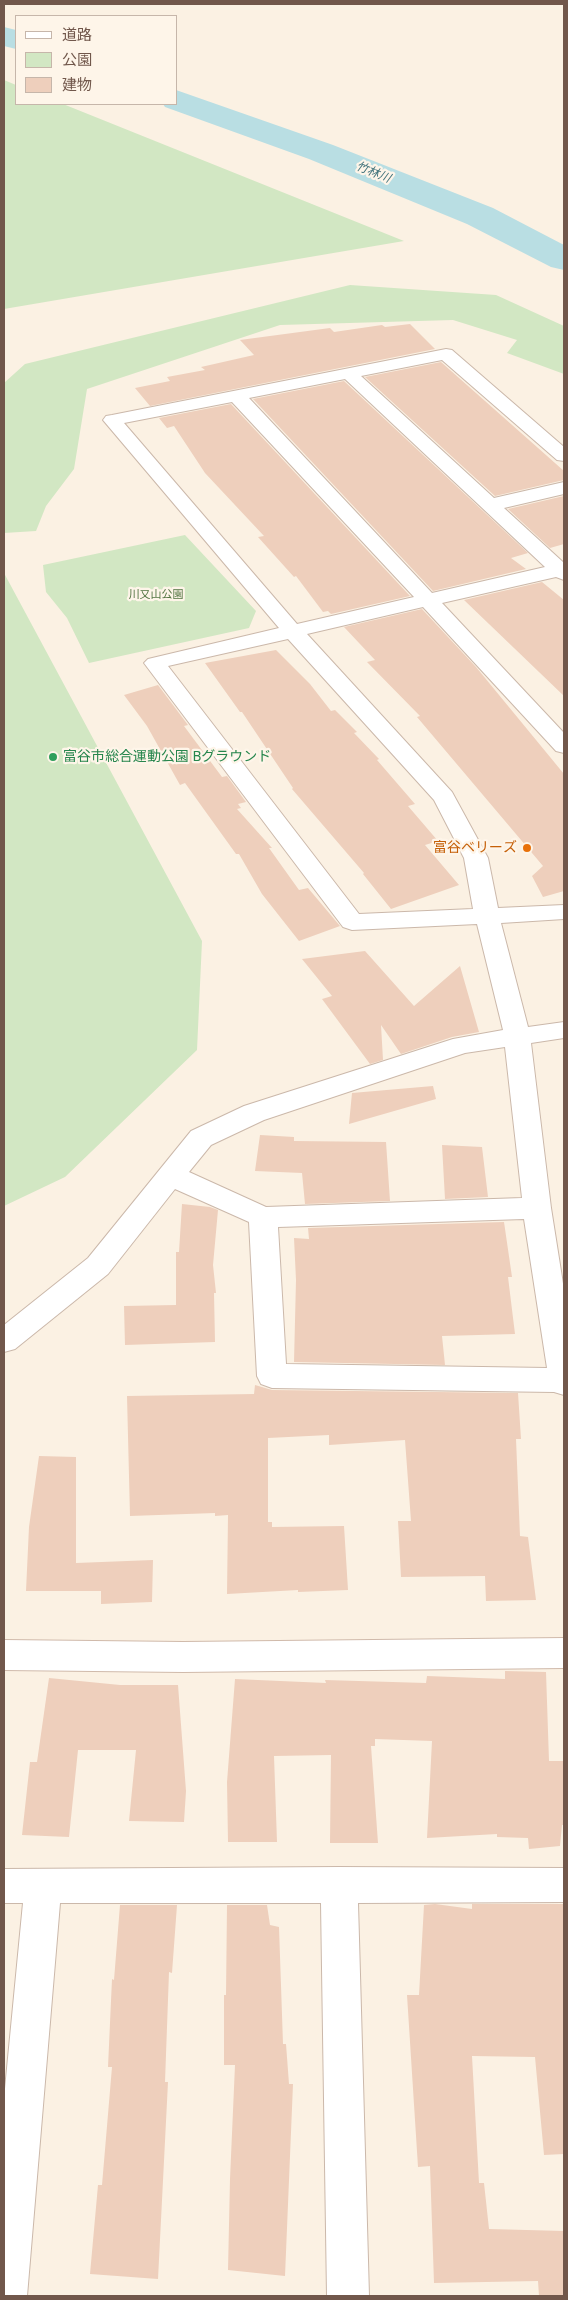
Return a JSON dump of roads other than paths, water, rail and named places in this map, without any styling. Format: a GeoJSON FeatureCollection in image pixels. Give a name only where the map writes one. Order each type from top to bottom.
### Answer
{"type":"FeatureCollection","features":[{"type":"Feature","properties":{"kind":"street"},"geometry":{"type":"LineString","coordinates":[[262,1217],[272,1376],[564,1381],[537,1208],[517,1036],[487,916],[476,858],[444,797],[292,631],[112,420],[446,354],[564,456]]}},
{"type":"Feature","properties":{"kind":"street"},"geometry":{"type":"LineString","coordinates":[[348,373],[562,572]]}},
{"type":"Feature","properties":{"kind":"street"},"geometry":{"type":"LineString","coordinates":[[236,395],[564,746]]}},
{"type":"Feature","properties":{"kind":"street"},"geometry":{"type":"LineString","coordinates":[[490,505],[564,488]]}},
{"type":"Feature","properties":{"kind":"street"},"geometry":{"type":"LineString","coordinates":[[562,572],[429,600],[155,663],[352,922],[564,912]]}},
{"type":"Feature","properties":{"kind":"street"},"geometry":{"type":"LineString","coordinates":[[4,1341],[98,1266],[201,1138],[254,1113],[462,1046],[564,1030]]}},
{"type":"Feature","properties":{"kind":"street"},"geometry":{"type":"LineString","coordinates":[[171,1176],[262,1217],[537,1208]]}},
{"type":"Feature","properties":{"kind":"street"},"geometry":{"type":"LineString","coordinates":[[4,1655],[183,1657],[564,1653]]}},
{"type":"Feature","properties":{"kind":"street"},"geometry":{"type":"LineString","coordinates":[[338,1884],[348,2296]]}},
{"type":"Feature","properties":{"kind":"street"},"geometry":{"type":"LineString","coordinates":[[4,1886],[564,1885]]}},
{"type":"Feature","properties":{"kind":"street"},"geometry":{"type":"LineString","coordinates":[[6,2296],[42,1886]]}},
{"type":"Feature","properties":{"kind":"waterway","name":"竹林川"},"geometry":{"type":"LineString","coordinates":[[4,36],[15,40]]}},
{"type":"Feature","properties":{"kind":"waterway","name":"竹林川"},"geometry":{"type":"LineString","coordinates":[[178,101],[321,152],[480,216],[564,259]]}},
{"type":"Feature","properties":{"kind":"place","name":"富谷市総合運動公園 Bグラウンド"},"geometry":{"type":"Point","coordinates":[53,757]}},
{"type":"Feature","properties":{"kind":"place","name":"富谷ベリーズ"},"geometry":{"type":"Point","coordinates":[527,848]}},
{"type":"Feature","properties":{"kind":"park label","name":"川又山公園"},"geometry":{"type":"Point","coordinates":[156,595]}}]}
